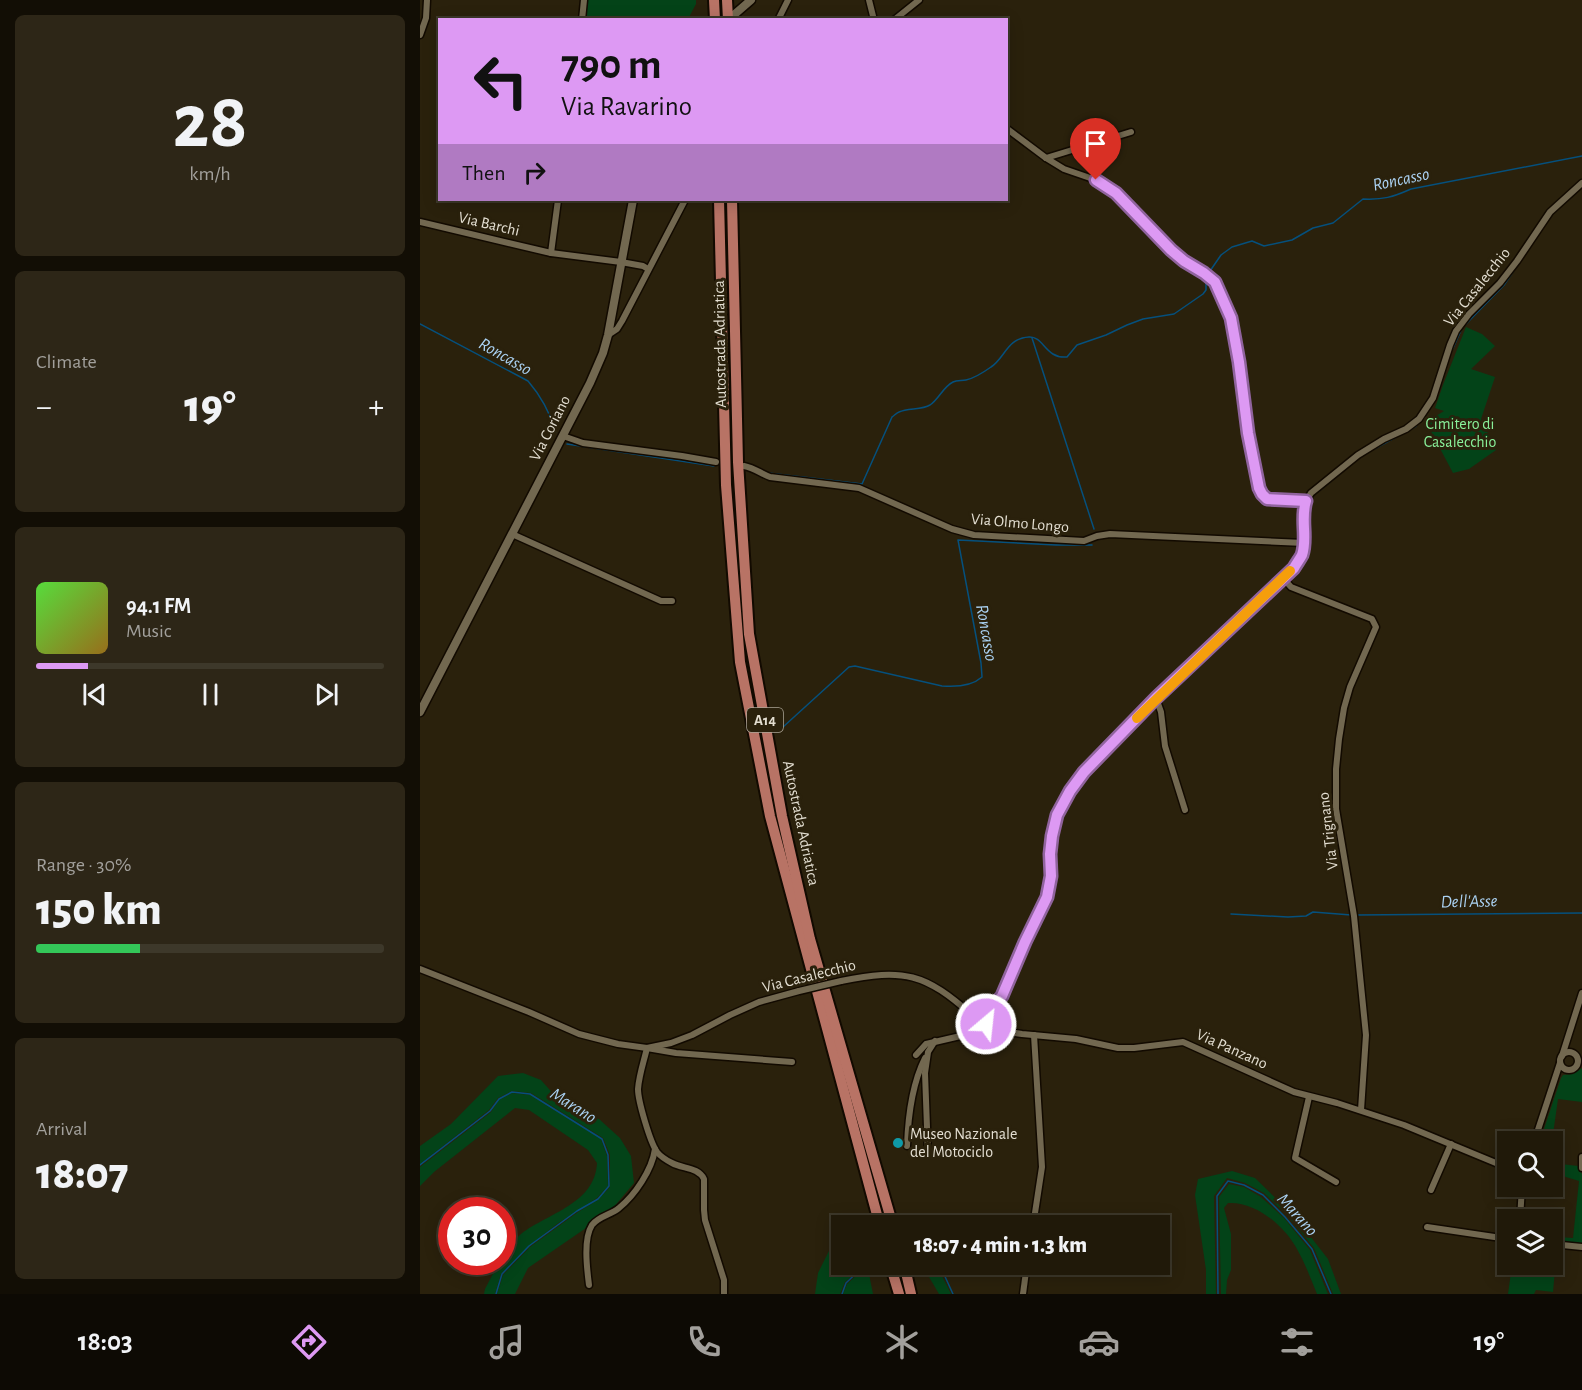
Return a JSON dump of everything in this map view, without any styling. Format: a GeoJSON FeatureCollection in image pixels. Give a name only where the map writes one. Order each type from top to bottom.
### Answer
{"type":"FeatureCollection","features":[{"type":"Feature","properties":{"kind":"highway"},"geometry":{"type":"LineString","coordinates":[[714,0],[715,18]]}},
{"type":"Feature","properties":{"kind":"highway"},"geometry":{"type":"LineString","coordinates":[[727,0],[728,18]]}},
{"type":"Feature","properties":{"kind":"highway","name":"Autostrada Adriatica"},"geometry":{"type":"LineString","coordinates":[[719,201],[726,485],[740,662],[770,816],[877,1215]]}},
{"type":"Feature","properties":{"kind":"highway","name":"Autostrada Adriatica"},"geometry":{"type":"LineString","coordinates":[[732,201],[738,462],[749,634],[782,816],[810,939],[890,1215]]}},
{"type":"Feature","properties":{"kind":"highway"},"geometry":{"type":"LineString","coordinates":[[893,1275],[899,1294]]}},
{"type":"Feature","properties":{"kind":"highway"},"geometry":{"type":"LineString","coordinates":[[907,1275],[911,1294]]}},
{"type":"Feature","properties":{"kind":"main road"},"geometry":{"type":"LineString","coordinates":[[730,18],[751,0]]}},
{"type":"Feature","properties":{"kind":"main road","name":"Via Coriano"},"geometry":{"type":"LineString","coordinates":[[420,712],[590,383],[603,353],[633,201]]}},
{"type":"Feature","properties":{"kind":"street"},"geometry":{"type":"LineString","coordinates":[[420,35],[426,18],[427,0]]}},
{"type":"Feature","properties":{"kind":"street"},"geometry":{"type":"LineString","coordinates":[[582,18],[584,0]]}},
{"type":"Feature","properties":{"kind":"street"},"geometry":{"type":"LineString","coordinates":[[779,18],[788,0]]}},
{"type":"Feature","properties":{"kind":"street"},"geometry":{"type":"LineString","coordinates":[[869,0],[874,18]]}},
{"type":"Feature","properties":{"kind":"street"},"geometry":{"type":"LineString","coordinates":[[896,18],[919,0]]}},
{"type":"Feature","properties":{"kind":"street"},"geometry":{"type":"LineString","coordinates":[[984,1016],[1002,996],[1047,897],[1051,876],[1050,854],[1057,815],[1070,791],[1084,772],[1156,698],[1294,568],[1304,543],[1303,525],[1306,501],[1267,499],[1259,488],[1248,433],[1231,318],[1215,282],[1171,250],[1116,193],[1096,180],[1064,169],[1008,130]]}},
{"type":"Feature","properties":{"kind":"street"},"geometry":{"type":"LineString","coordinates":[[1046,158],[1131,132]]}},
{"type":"Feature","properties":{"kind":"street","name":"Via Casalecchio"},"geometry":{"type":"LineString","coordinates":[[1306,501],[1311,493],[1358,455],[1406,429],[1419,418],[1433,398],[1449,345],[1456,331],[1469,314],[1500,284],[1550,212],[1582,183]]}},
{"type":"Feature","properties":{"kind":"street"},"geometry":{"type":"LineString","coordinates":[[551,253],[558,201]]}},
{"type":"Feature","properties":{"kind":"street","name":"Via Coriano"},"geometry":{"type":"LineString","coordinates":[[608,335],[617,329],[622,321],[684,201]]}},
{"type":"Feature","properties":{"kind":"street","name":"Via Barchi"},"geometry":{"type":"LineString","coordinates":[[420,222],[551,253],[621,262],[648,269]]}},
{"type":"Feature","properties":{"kind":"street"},"geometry":{"type":"LineString","coordinates":[[563,435],[583,443],[716,462]]}},
{"type":"Feature","properties":{"kind":"street","name":"Via Olmo Longo"},"geometry":{"type":"LineString","coordinates":[[744,466],[770,477],[859,488],[952,529],[974,535],[1084,541],[1110,534],[1304,543]]}},
{"type":"Feature","properties":{"kind":"street"},"geometry":{"type":"LineString","coordinates":[[512,534],[661,601],[672,601]]}},
{"type":"Feature","properties":{"kind":"street","name":"Via Trignano"},"geometry":{"type":"LineString","coordinates":[[1282,578],[1291,586],[1372,619],[1376,627],[1350,687],[1344,708],[1336,769],[1336,809],[1354,916],[1366,1035],[1361,1110]]}},
{"type":"Feature","properties":{"kind":"street"},"geometry":{"type":"LineString","coordinates":[[1156,698],[1161,712],[1165,746],[1185,810]]}},
{"type":"Feature","properties":{"kind":"street","name":"Via Casalecchio"},"geometry":{"type":"LineString","coordinates":[[420,969],[529,1011],[579,1034],[618,1044],[676,1053],[792,1062]]}},
{"type":"Feature","properties":{"kind":"street","name":"Via Casalecchio"},"geometry":{"type":"LineString","coordinates":[[647,1048],[671,1043],[692,1035],[759,1002],[870,975],[909,976],[932,984],[973,1016]]}},
{"type":"Feature","properties":{"kind":"street"},"geometry":{"type":"LineString","coordinates":[[1538,1131],[1582,993]]}},
{"type":"Feature","properties":{"kind":"street"},"geometry":{"type":"LineString","coordinates":[[916,1055],[923,1046],[935,1041],[969,1034],[975,1028],[985,1026],[987,1020],[978,1013],[973,1016],[971,1022],[975,1028]]}},
{"type":"Feature","properties":{"kind":"street","name":"Via Panzano"},"geometry":{"type":"LineString","coordinates":[[985,1026],[994,1030],[1076,1039],[1118,1048],[1183,1042],[1294,1092],[1361,1110],[1404,1125],[1497,1163]]}},
{"type":"Feature","properties":{"kind":"street"},"geometry":{"type":"LineString","coordinates":[[1554,1082],[1569,1070],[1579,1066],[1570,1034]]}},
{"type":"Feature","properties":{"kind":"street"},"geometry":{"type":"LineString","coordinates":[[1034,1035],[1042,1167],[1035,1215]]}},
{"type":"Feature","properties":{"kind":"street"},"geometry":{"type":"LineString","coordinates":[[907,1146],[908,1126],[917,1078],[935,1041]]}},
{"type":"Feature","properties":{"kind":"street"},"geometry":{"type":"LineString","coordinates":[[647,1048],[638,1091],[641,1106],[655,1149],[660,1156],[669,1162],[699,1172],[704,1179],[704,1210],[724,1280],[724,1294]]}},
{"type":"Feature","properties":{"kind":"street"},"geometry":{"type":"LineString","coordinates":[[928,1052],[925,1073],[928,1154]]}},
{"type":"Feature","properties":{"kind":"street"},"geometry":{"type":"LineString","coordinates":[[1562,1056],[1567,1053],[1577,1056]]}},
{"type":"Feature","properties":{"kind":"street"},"geometry":{"type":"LineString","coordinates":[[1560,1063],[1563,1068],[1569,1070]]}},
{"type":"Feature","properties":{"kind":"street"},"geometry":{"type":"LineString","coordinates":[[1309,1097],[1295,1158],[1336,1182]]}},
{"type":"Feature","properties":{"kind":"street"},"geometry":{"type":"LineString","coordinates":[[1431,1190],[1451,1144]]}},
{"type":"Feature","properties":{"kind":"street"},"geometry":{"type":"LineString","coordinates":[[589,1285],[587,1243],[591,1226],[597,1220],[619,1208],[638,1187],[650,1167],[655,1149]]}},
{"type":"Feature","properties":{"kind":"street"},"geometry":{"type":"LineString","coordinates":[[1582,1157],[1582,1168]]}},
{"type":"Feature","properties":{"kind":"street"},"geometry":{"type":"LineString","coordinates":[[1427,1227],[1497,1237]]}},
{"type":"Feature","properties":{"kind":"street"},"geometry":{"type":"LineString","coordinates":[[1563,1245],[1582,1247]]}},
{"type":"Feature","properties":{"kind":"street"},"geometry":{"type":"LineString","coordinates":[[1023,1294],[1026,1275]]}},
{"type":"Feature","properties":{"kind":"green space"},"geometry":{"type":"Polygon","coordinates":[[[586,0],[696,0],[689,18],[584,18],[586,0]]]}},
{"type":"Feature","properties":{"kind":"green space","name":"Cimitero di Casalecchio"},"geometry":{"type":"Polygon","coordinates":[[[1466,327],[1482,334],[1495,346],[1471,369],[1495,377],[1481,419],[1496,450],[1469,469],[1453,473],[1426,422],[1444,411],[1435,408],[1466,327]]]}},
{"type":"Feature","properties":{"kind":"green space"},"geometry":{"type":"Polygon","coordinates":[[[1582,1068],[1582,1102],[1558,1099],[1553,1131],[1543,1131],[1561,1078],[1563,1075],[1573,1074],[1582,1068]]]}},
{"type":"Feature","properties":{"kind":"green space"},"geometry":{"type":"Polygon","coordinates":[[[523,1073],[541,1080],[556,1097],[585,1115],[599,1119],[620,1138],[631,1156],[634,1183],[613,1208],[599,1214],[586,1228],[528,1268],[515,1294],[497,1294],[503,1275],[516,1275],[516,1262],[530,1247],[598,1200],[610,1187],[610,1155],[603,1138],[531,1093],[512,1091],[498,1098],[489,1110],[420,1164],[420,1146],[451,1124],[498,1076],[523,1073]]]}},
{"type":"Feature","properties":{"kind":"green space"},"geometry":{"type":"Polygon","coordinates":[[[512,1093],[530,1095],[601,1139],[607,1156],[608,1186],[597,1198],[557,1224],[516,1259],[516,1240],[521,1234],[579,1198],[594,1177],[597,1163],[588,1150],[529,1110],[515,1108],[434,1172],[420,1186],[420,1167],[491,1112],[499,1100],[512,1093]]]}},
{"type":"Feature","properties":{"kind":"green space"},"geometry":{"type":"Polygon","coordinates":[[[1563,1164],[1578,1166],[1582,1174],[1582,1244],[1563,1242],[1563,1237],[1573,1238],[1579,1181],[1563,1176],[1563,1164]]]}},
{"type":"Feature","properties":{"kind":"green space"},"geometry":{"type":"Polygon","coordinates":[[[1232,1171],[1255,1178],[1296,1218],[1328,1259],[1341,1294],[1333,1294],[1314,1248],[1287,1215],[1264,1193],[1245,1183],[1227,1178],[1214,1196],[1216,1294],[1206,1294],[1206,1270],[1195,1195],[1198,1179],[1232,1171]]]}},
{"type":"Feature","properties":{"kind":"green space"},"geometry":{"type":"Polygon","coordinates":[[[1229,1184],[1244,1187],[1261,1197],[1284,1218],[1310,1250],[1328,1294],[1317,1294],[1293,1242],[1278,1225],[1249,1206],[1228,1203],[1224,1208],[1231,1234],[1231,1270],[1227,1280],[1226,1294],[1221,1294],[1219,1197],[1229,1184]]]}},
{"type":"Feature","properties":{"kind":"green space"},"geometry":{"type":"Polygon","coordinates":[[[831,1250],[831,1275],[853,1275],[845,1282],[840,1294],[815,1294],[818,1273],[831,1250]]]}},
{"type":"Feature","properties":{"kind":"green space"},"geometry":{"type":"Polygon","coordinates":[[[492,1275],[501,1275],[495,1294],[484,1294],[492,1275]]]}},
{"type":"Feature","properties":{"kind":"green space"},"geometry":{"type":"Polygon","coordinates":[[[857,1275],[869,1275],[873,1294],[843,1294],[847,1284],[857,1275]]]}},
{"type":"Feature","properties":{"kind":"green space"},"geometry":{"type":"Polygon","coordinates":[[[928,1275],[942,1275],[951,1294],[939,1294],[928,1275]]]}},
{"type":"Feature","properties":{"kind":"green space"},"geometry":{"type":"Polygon","coordinates":[[[1511,1275],[1555,1275],[1553,1292],[1536,1290],[1534,1294],[1508,1294],[1511,1275]]]}},
{"type":"Feature","properties":{"kind":"waterway","name":"Roncasso"},"geometry":{"type":"LineString","coordinates":[[1210,271],[1221,255],[1232,247],[1252,241],[1264,246],[1292,240],[1313,228],[1333,223],[1363,199],[1388,197],[1411,189],[1582,156]]}},
{"type":"Feature","properties":{"kind":"waterway","name":"Roncasso"},"geometry":{"type":"LineString","coordinates":[[1453,348],[1462,328],[1504,285],[1525,254]]}},
{"type":"Feature","properties":{"kind":"waterway","name":"Roncasso"},"geometry":{"type":"LineString","coordinates":[[768,473],[862,484],[892,417],[898,412],[930,405],[953,382],[969,379],[996,363],[1016,341],[1022,338],[1034,338],[1054,355],[1067,357],[1077,345],[1143,319],[1174,314],[1203,294],[1206,290],[1206,278]]}},
{"type":"Feature","properties":{"kind":"waterway","name":"Roncasso"},"geometry":{"type":"LineString","coordinates":[[420,324],[528,381],[545,405],[556,432]]}},
{"type":"Feature","properties":{"kind":"waterway","name":"Roncasso"},"geometry":{"type":"LineString","coordinates":[[1032,338],[1094,529]]}},
{"type":"Feature","properties":{"kind":"waterway","name":"Roncasso"},"geometry":{"type":"LineString","coordinates":[[1411,429],[1416,426]]}},
{"type":"Feature","properties":{"kind":"waterway","name":"Roncasso"},"geometry":{"type":"LineString","coordinates":[[1374,449],[1396,437]]}},
{"type":"Feature","properties":{"kind":"waterway","name":"Roncasso"},"geometry":{"type":"LineString","coordinates":[[567,444],[714,466]]}},
{"type":"Feature","properties":{"kind":"waterway","name":"Roncasso"},"geometry":{"type":"LineString","coordinates":[[1356,460],[1365,454]]}},
{"type":"Feature","properties":{"kind":"waterway","name":"Roncasso"},"geometry":{"type":"LineString","coordinates":[[1319,491],[1353,463]]}},
{"type":"Feature","properties":{"kind":"waterway","name":"Roncasso"},"geometry":{"type":"LineString","coordinates":[[783,727],[849,667],[855,666],[942,686],[963,685],[982,677],[958,540],[1092,545]]}},
{"type":"Feature","properties":{"kind":"waterway","name":"Roncasso"},"geometry":{"type":"LineString","coordinates":[[1156,693],[1282,574]]}},
{"type":"Feature","properties":{"kind":"waterway","name":"Roncasso"},"geometry":{"type":"LineString","coordinates":[[1081,770],[1101,748]]}},
{"type":"Feature","properties":{"kind":"waterway","name":"Dell'Asse"},"geometry":{"type":"LineString","coordinates":[[1231,914],[1288,917],[1306,916],[1313,912],[1351,915]]}},
{"type":"Feature","properties":{"kind":"waterway","name":"Dell'Asse"},"geometry":{"type":"LineString","coordinates":[[1357,915],[1582,913]]}},
{"type":"Feature","properties":{"kind":"waterway","name":"Marano"},"geometry":{"type":"LineString","coordinates":[[420,1165],[490,1111],[499,1099],[512,1092],[530,1094],[602,1139],[608,1155],[609,1186],[598,1199],[577,1211],[529,1246],[502,1274],[496,1294]]}},
{"type":"Feature","properties":{"kind":"waterway","name":"Marano"},"geometry":{"type":"LineString","coordinates":[[1218,1294],[1217,1196],[1228,1181],[1244,1185],[1263,1195],[1285,1217],[1312,1249],[1331,1294]]}},
{"type":"Feature","properties":{"kind":"waterway","name":"Marano"},"geometry":{"type":"LineString","coordinates":[[842,1294],[846,1283],[854,1275]]}},
{"type":"Feature","properties":{"kind":"waterway","name":"Marano"},"geometry":{"type":"LineString","coordinates":[[944,1275],[953,1294]]}},
{"type":"Feature","properties":{"kind":"slow traffic"},"geometry":{"type":"LineString","coordinates":[[1137,718],[1290,571]]}},
{"type":"Feature","properties":{"kind":"place","name":"Museo Nazionale del Motociclo"},"geometry":{"type":"Point","coordinates":[898,1143]}},
{"type":"Feature","properties":{"kind":"route"},"geometry":{"type":"LineString","coordinates":[[986,1024],[987,1020],[984,1016],[1002,996],[1047,897],[1051,876],[1052,836],[1057,815],[1070,791],[1084,772],[1156,698],[1294,568],[1304,543],[1303,525],[1306,501],[1267,499],[1259,488],[1248,433],[1231,318],[1215,282],[1171,250],[1116,193],[1096,180]]}}]}
